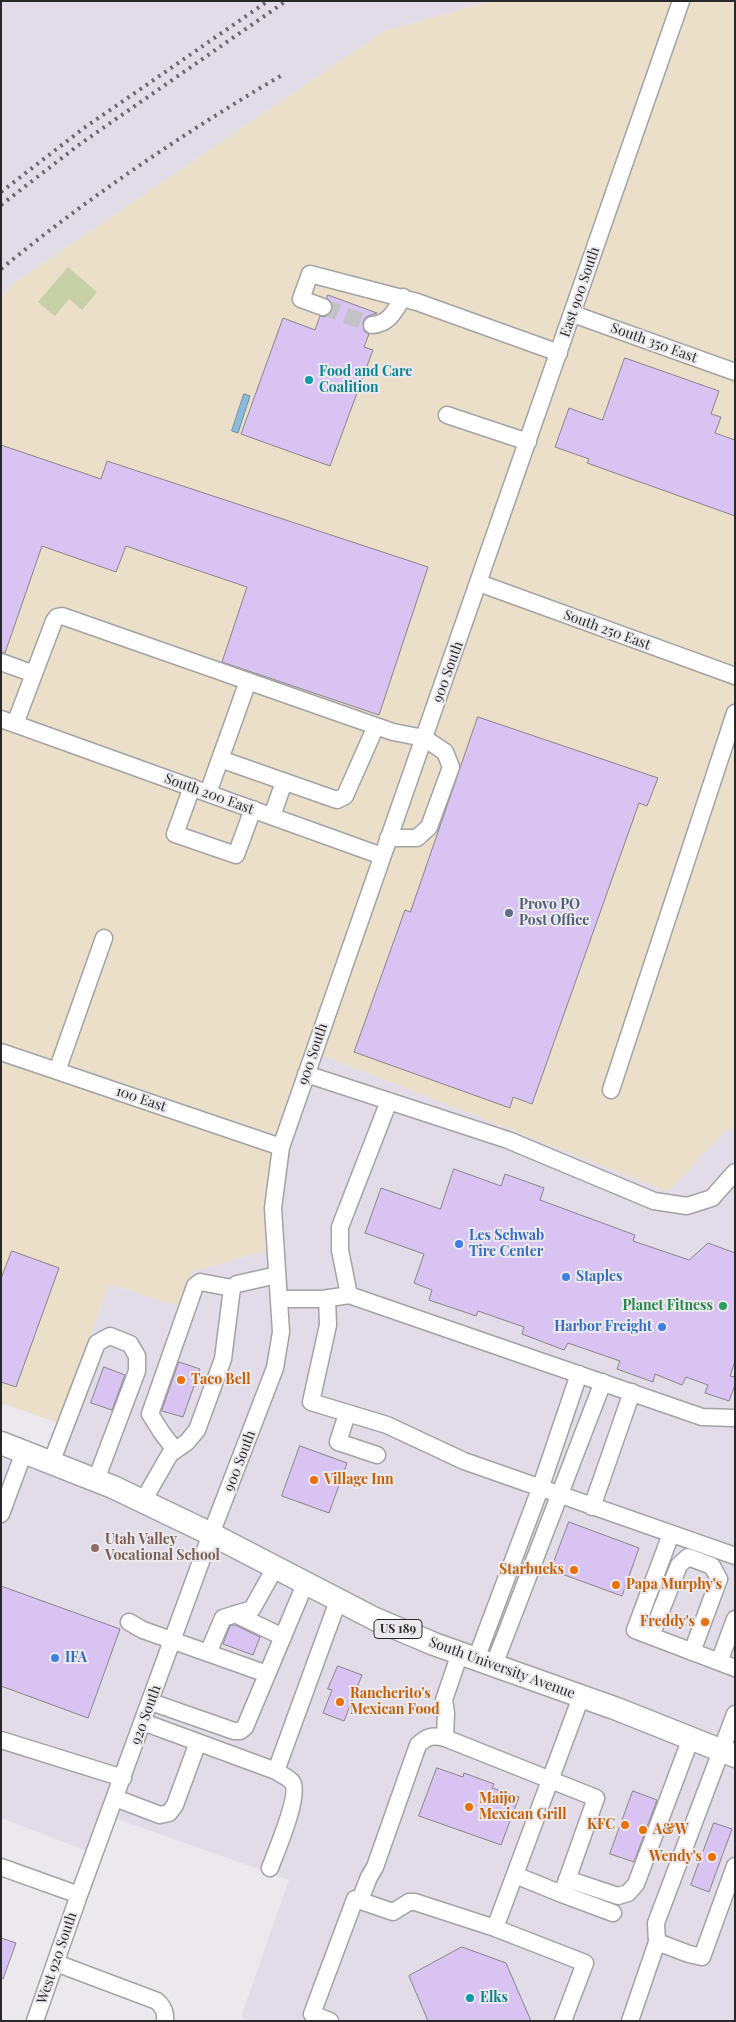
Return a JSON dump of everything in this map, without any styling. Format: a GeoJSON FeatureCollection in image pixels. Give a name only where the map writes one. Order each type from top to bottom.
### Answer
{"type":"FeatureCollection","features":[{"type":"Feature","properties":{"kind":"highway","name":"South University Avenue"},"geometry":{"type":"LineString","coordinates":[[1,1443],[96,1480],[143,1501],[211,1534],[374,1619],[728,1753]]}},
{"type":"Feature","properties":{"kind":"street","name":"East 900 South"},"geometry":{"type":"LineString","coordinates":[[479,583],[681,1]]}},
{"type":"Feature","properties":{"kind":"street"},"geometry":{"type":"LineString","coordinates":[[323,307],[302,299],[310,274],[403,297],[559,353]]}},
{"type":"Feature","properties":{"kind":"street"},"geometry":{"type":"LineString","coordinates":[[372,325],[382,324],[387,320],[403,297]]}},
{"type":"Feature","properties":{"kind":"street","name":"South 350 East"},"geometry":{"type":"LineString","coordinates":[[572,314],[735,372]]}},
{"type":"Feature","properties":{"kind":"street"},"geometry":{"type":"LineString","coordinates":[[446,415],[528,442]]}},
{"type":"Feature","properties":{"kind":"street","name":"South 250 East"},"geometry":{"type":"LineString","coordinates":[[479,583],[735,676]]}},
{"type":"Feature","properties":{"kind":"street","name":"900 South"},"geometry":{"type":"LineString","coordinates":[[211,1534],[275,1368],[281,1332],[273,1208],[280,1147],[479,583]]}},
{"type":"Feature","properties":{"kind":"street"},"geometry":{"type":"LineString","coordinates":[[8,721],[34,674],[54,621],[57,617],[62,616],[376,726],[424,738],[445,752],[451,767],[429,827],[417,838],[388,838]]}},
{"type":"Feature","properties":{"kind":"street"},"geometry":{"type":"LineString","coordinates":[[1,662],[34,674]]}},
{"type":"Feature","properties":{"kind":"street"},"geometry":{"type":"LineString","coordinates":[[248,681],[220,759],[175,834],[236,855],[253,809]]}},
{"type":"Feature","properties":{"kind":"street"},"geometry":{"type":"LineString","coordinates":[[611,1090],[735,713]]}},
{"type":"Feature","properties":{"kind":"street","name":"South 200 East"},"geometry":{"type":"LineString","coordinates":[[8,721],[382,856]]}},
{"type":"Feature","properties":{"kind":"street"},"geometry":{"type":"LineString","coordinates":[[220,759],[337,800],[342,799],[376,726]]}},
{"type":"Feature","properties":{"kind":"street"},"geometry":{"type":"LineString","coordinates":[[272,816],[284,782]]}},
{"type":"Feature","properties":{"kind":"street"},"geometry":{"type":"LineString","coordinates":[[57,1070],[104,938]]}},
{"type":"Feature","properties":{"kind":"street","name":"100 East"},"geometry":{"type":"LineString","coordinates":[[1,1052],[280,1147]]}},
{"type":"Feature","properties":{"kind":"street"},"geometry":{"type":"LineString","coordinates":[[306,1074],[508,1140],[654,1201],[687,1206],[712,1198],[735,1172]]}},
{"type":"Feature","properties":{"kind":"street"},"geometry":{"type":"LineString","coordinates":[[349,1295],[340,1250],[340,1227],[389,1101]]}},
{"type":"Feature","properties":{"kind":"street"},"geometry":{"type":"LineString","coordinates":[[143,1501],[170,1454],[187,1442],[197,1430],[223,1359],[232,1288],[237,1284],[277,1275]]}},
{"type":"Feature","properties":{"kind":"street"},"geometry":{"type":"LineString","coordinates":[[175,1450],[150,1414],[195,1286],[200,1282],[232,1288]]}},
{"type":"Feature","properties":{"kind":"street"},"geometry":{"type":"LineString","coordinates":[[279,1299],[327,1298],[349,1295],[702,1417],[735,1418]]}},
{"type":"Feature","properties":{"kind":"street"},"geometry":{"type":"LineString","coordinates":[[327,1298],[328,1325],[311,1402],[387,1425],[464,1461],[735,1556]]}},
{"type":"Feature","properties":{"kind":"street"},"geometry":{"type":"LineString","coordinates":[[51,1463],[97,1343],[110,1336],[130,1344],[137,1356],[137,1371],[96,1480]]}},
{"type":"Feature","properties":{"kind":"street"},"geometry":{"type":"LineString","coordinates":[[477,1659],[540,1489],[579,1374]]}},
{"type":"Feature","properties":{"kind":"street"},"geometry":{"type":"LineString","coordinates":[[445,1738],[446,1713],[444,1700],[477,1659],[524,1588],[603,1382]]}},
{"type":"Feature","properties":{"kind":"street"},"geometry":{"type":"LineString","coordinates":[[592,1507],[632,1392]]}},
{"type":"Feature","properties":{"kind":"street"},"geometry":{"type":"LineString","coordinates":[[347,1414],[338,1442],[377,1455]]}},
{"type":"Feature","properties":{"kind":"street"},"geometry":{"type":"LineString","coordinates":[[1,1514],[24,1452]]}},
{"type":"Feature","properties":{"kind":"street","name":"920 South"},"geometry":{"type":"LineString","coordinates":[[79,1895],[211,1534]]}},
{"type":"Feature","properties":{"kind":"street"},"geometry":{"type":"LineString","coordinates":[[671,1534],[635,1630],[735,1668]]}},
{"type":"Feature","properties":{"kind":"street"},"geometry":{"type":"LineString","coordinates":[[651,1636],[678,1565],[688,1557],[712,1566],[719,1579],[692,1652]]}},
{"type":"Feature","properties":{"kind":"street"},"geometry":{"type":"LineString","coordinates":[[208,1653],[223,1618],[252,1609],[275,1568]]}},
{"type":"Feature","properties":{"kind":"street"},"geometry":{"type":"LineString","coordinates":[[506,1581],[524,1588]]}},
{"type":"Feature","properties":{"kind":"street"},"geometry":{"type":"LineString","coordinates":[[151,1702],[234,1731],[240,1731],[245,1727],[305,1584]]}},
{"type":"Feature","properties":{"kind":"street"},"geometry":{"type":"LineString","coordinates":[[276,1771],[338,1601]]}},
{"type":"Feature","properties":{"kind":"street"},"geometry":{"type":"LineString","coordinates":[[235,1614],[283,1637]]}},
{"type":"Feature","properties":{"kind":"street"},"geometry":{"type":"LineString","coordinates":[[719,1662],[735,1619]]}},
{"type":"Feature","properties":{"kind":"street"},"geometry":{"type":"LineString","coordinates":[[129,1622],[143,1630],[267,1674]]}},
{"type":"Feature","properties":{"kind":"street"},"geometry":{"type":"LineString","coordinates":[[495,1928],[581,1697]]}},
{"type":"Feature","properties":{"kind":"street"},"geometry":{"type":"LineString","coordinates":[[630,2021],[658,1942],[656,1924],[728,1753],[735,1714]]}},
{"type":"Feature","properties":{"kind":"street"},"geometry":{"type":"LineString","coordinates":[[143,1722],[276,1771],[291,1781],[295,1788],[294,1800],[270,1868]]}},
{"type":"Feature","properties":{"kind":"street"},"geometry":{"type":"LineString","coordinates":[[360,1900],[378,1860],[418,1745],[424,1738],[434,1736],[445,1738],[596,1798],[564,1886]]}},
{"type":"Feature","properties":{"kind":"street"},"geometry":{"type":"LineString","coordinates":[[515,1876],[618,1896],[628,1893],[636,1884],[691,1738]]}},
{"type":"Feature","properties":{"kind":"street"},"geometry":{"type":"LineString","coordinates":[[1,1740],[123,1778]]}},
{"type":"Feature","properties":{"kind":"street"},"geometry":{"type":"LineString","coordinates":[[115,1798],[160,1814],[169,1813],[175,1805],[192,1740]]}},
{"type":"Feature","properties":{"kind":"street"},"geometry":{"type":"LineString","coordinates":[[1,1866],[79,1895]]}},
{"type":"Feature","properties":{"kind":"street"},"geometry":{"type":"LineString","coordinates":[[658,1942],[702,1957],[735,1866]]}},
{"type":"Feature","properties":{"kind":"street"},"geometry":{"type":"LineString","coordinates":[[564,1886],[613,1913]]}},
{"type":"Feature","properties":{"kind":"street","name":"West 920 South"},"geometry":{"type":"LineString","coordinates":[[36,2021],[79,1895]]}},
{"type":"Feature","properties":{"kind":"street"},"geometry":{"type":"LineString","coordinates":[[330,2021],[312,2014],[355,1899],[393,1912],[409,1902],[415,1902],[495,1928],[585,1963],[563,2021]]}},
{"type":"Feature","properties":{"kind":"street"},"geometry":{"type":"LineString","coordinates":[[56,1963],[157,2000],[163,2007],[165,2021]]}},
{"type":"Feature","properties":{"kind":"shaded area"},"geometry":{"type":"Polygon","coordinates":[[[1,1],[491,1],[384,31],[14,283],[1,295],[1,1]]]}},
{"type":"Feature","properties":{"kind":"shaded area"},"geometry":{"type":"Polygon","coordinates":[[[491,1],[735,1],[735,1130],[728,1128],[668,1192],[314,1052],[281,1147],[276,1248],[193,1271],[181,1307],[109,1284],[59,1423],[1,1403],[1,296],[14,283],[384,31],[491,1]]]}},
{"type":"Feature","properties":{"kind":"shaded area"},"geometry":{"type":"Polygon","coordinates":[[[314,1052],[668,1192],[728,1127],[735,1130],[735,2021],[252,2021],[241,2017],[289,1880],[109,1816],[95,1854],[1,1818],[1,1441],[47,1457],[109,1284],[181,1307],[193,1271],[276,1248],[281,1147],[314,1052]]]}},
{"type":"Feature","properties":{"kind":"green space"},"geometry":{"type":"Polygon","coordinates":[[[68,267],[97,292],[82,310],[69,299],[55,316],[38,302],[68,267]]]}},
{"type":"Feature","properties":{"kind":"water"},"geometry":{"type":"Polygon","coordinates":[[[244,394],[250,396],[238,433],[232,431],[244,394]]]}},
{"type":"Feature","properties":{"kind":"building","name":"Food and Care Coalition"},"geometry":{"type":"Polygon","coordinates":[[[328,295],[377,313],[366,317],[363,322],[364,331],[369,334],[364,347],[373,350],[330,466],[241,434],[283,318],[315,330],[320,316],[325,317],[332,311],[333,305],[327,298],[328,295]]]}},
{"type":"Feature","properties":{"kind":"building"},"geometry":{"type":"Polygon","coordinates":[[[625,358],[719,391],[711,414],[721,417],[715,433],[735,440],[735,516],[587,463],[589,459],[555,447],[569,408],[602,420],[625,358]]]}},
{"type":"Feature","properties":{"kind":"building"},"geometry":{"type":"Polygon","coordinates":[[[1,445],[101,479],[107,461],[428,567],[379,715],[222,662],[247,587],[126,546],[116,572],[42,546],[5,653],[1,652],[1,445]]]}},
{"type":"Feature","properties":{"kind":"building","name":"Provo PO Post Office"},"geometry":{"type":"Polygon","coordinates":[[[478,717],[658,778],[647,806],[639,803],[532,1104],[513,1097],[510,1108],[354,1052],[405,910],[410,912],[478,717]]]}},
{"type":"Feature","properties":{"kind":"building"},"geometry":{"type":"Polygon","coordinates":[[[454,1169],[501,1186],[505,1174],[544,1188],[540,1200],[635,1235],[633,1241],[689,1260],[708,1243],[735,1253],[735,1361],[730,1376],[735,1377],[735,1385],[729,1401],[705,1393],[708,1385],[686,1377],[682,1385],[655,1374],[653,1382],[617,1369],[620,1361],[568,1343],[564,1350],[522,1334],[524,1327],[478,1311],[476,1316],[429,1300],[432,1290],[414,1283],[424,1254],[365,1233],[381,1188],[440,1209],[454,1169]]]}},
{"type":"Feature","properties":{"kind":"building"},"geometry":{"type":"Polygon","coordinates":[[[12,1251],[59,1268],[16,1387],[1,1382],[1,1279],[12,1251]]]}},
{"type":"Feature","properties":{"kind":"building","name":"Taco Bell"},"geometry":{"type":"Polygon","coordinates":[[[179,1362],[200,1369],[183,1417],[162,1411],[179,1362]]]}},
{"type":"Feature","properties":{"kind":"building"},"geometry":{"type":"Polygon","coordinates":[[[104,1367],[125,1375],[112,1410],[91,1403],[104,1367]]]}},
{"type":"Feature","properties":{"kind":"building","name":"Village Inn"},"geometry":{"type":"Polygon","coordinates":[[[300,1446],[347,1463],[329,1513],[282,1496],[300,1446]]]}},
{"type":"Feature","properties":{"kind":"building"},"geometry":{"type":"Polygon","coordinates":[[[569,1522],[639,1548],[622,1596],[551,1570],[569,1522]]]}},
{"type":"Feature","properties":{"kind":"building","name":"IFA"},"geometry":{"type":"Polygon","coordinates":[[[1,1586],[120,1629],[88,1718],[1,1686],[1,1586]]]}},
{"type":"Feature","properties":{"kind":"building"},"geometry":{"type":"Polygon","coordinates":[[[235,1625],[260,1637],[253,1655],[223,1644],[230,1626],[235,1625]]]}},
{"type":"Feature","properties":{"kind":"building","name":"Rancherito's Mexican Food"},"geometry":{"type":"Polygon","coordinates":[[[338,1666],[362,1675],[344,1721],[323,1713],[332,1690],[328,1689],[338,1666]]]}},
{"type":"Feature","properties":{"kind":"building","name":"Maijo Mexican Grill"},"geometry":{"type":"Polygon","coordinates":[[[437,1768],[463,1777],[464,1773],[494,1784],[492,1788],[519,1797],[501,1845],[419,1816],[437,1768]]]}},
{"type":"Feature","properties":{"kind":"building"},"geometry":{"type":"Polygon","coordinates":[[[633,1791],[657,1800],[634,1862],[610,1854],[633,1791]]]}},
{"type":"Feature","properties":{"kind":"building","name":"Wendy's"},"geometry":{"type":"Polygon","coordinates":[[[714,1823],[732,1829],[709,1892],[691,1885],[714,1823]]]}},
{"type":"Feature","properties":{"kind":"building"},"geometry":{"type":"Polygon","coordinates":[[[1,1938],[16,1943],[3,1979],[1,1978],[1,1938]]]}},
{"type":"Feature","properties":{"kind":"building","name":"Elks"},"geometry":{"type":"Polygon","coordinates":[[[462,1947],[506,1963],[531,2021],[428,2021],[409,1976],[462,1947]]]}},
{"type":"Feature","properties":{"kind":"tunnel"},"geometry":{"type":"LineString","coordinates":[[323,307],[372,325]]}},
{"type":"Feature","properties":{"kind":"railway"},"geometry":{"type":"LineString","coordinates":[[1,192],[84,128],[268,1]]}},
{"type":"Feature","properties":{"kind":"railway"},"geometry":{"type":"LineString","coordinates":[[1,205],[80,144],[286,1]]}},
{"type":"Feature","properties":{"kind":"railway"},"geometry":{"type":"LineString","coordinates":[[1,269],[138,166],[282,75]]}},
{"type":"Feature","properties":{"kind":"place","name":"Food and Care Coalition"},"geometry":{"type":"Point","coordinates":[309,380]}},
{"type":"Feature","properties":{"kind":"place","name":"Provo PO Post Office"},"geometry":{"type":"Point","coordinates":[509,913]}},
{"type":"Feature","properties":{"kind":"place","name":"Les Schwab Tire Center"},"geometry":{"type":"Point","coordinates":[459,1244]}},
{"type":"Feature","properties":{"kind":"place","name":"Staples"},"geometry":{"type":"Point","coordinates":[566,1277]}},
{"type":"Feature","properties":{"kind":"place","name":"Planet Fitness"},"geometry":{"type":"Point","coordinates":[723,1306]}},
{"type":"Feature","properties":{"kind":"place","name":"Harbor Freight"},"geometry":{"type":"Point","coordinates":[662,1327]}},
{"type":"Feature","properties":{"kind":"place","name":"Taco Bell"},"geometry":{"type":"Point","coordinates":[181,1380]}},
{"type":"Feature","properties":{"kind":"place","name":"Village Inn"},"geometry":{"type":"Point","coordinates":[314,1480]}},
{"type":"Feature","properties":{"kind":"place","name":"Utah Valley Vocational School"},"geometry":{"type":"Point","coordinates":[95,1548]}},
{"type":"Feature","properties":{"kind":"place","name":"Starbucks"},"geometry":{"type":"Point","coordinates":[574,1570]}},
{"type":"Feature","properties":{"kind":"place","name":"Papa Murphy's"},"geometry":{"type":"Point","coordinates":[616,1585]}},
{"type":"Feature","properties":{"kind":"place","name":"Freddy's"},"geometry":{"type":"Point","coordinates":[705,1622]}},
{"type":"Feature","properties":{"kind":"place","name":"IFA"},"geometry":{"type":"Point","coordinates":[55,1658]}},
{"type":"Feature","properties":{"kind":"place","name":"Rancherito's Mexican Food"},"geometry":{"type":"Point","coordinates":[340,1702]}},
{"type":"Feature","properties":{"kind":"place","name":"Maijo Mexican Grill"},"geometry":{"type":"Point","coordinates":[469,1807]}},
{"type":"Feature","properties":{"kind":"place","name":"KFC"},"geometry":{"type":"Point","coordinates":[625,1825]}},
{"type":"Feature","properties":{"kind":"place","name":"A&W"},"geometry":{"type":"Point","coordinates":[643,1830]}},
{"type":"Feature","properties":{"kind":"place","name":"Wendy's"},"geometry":{"type":"Point","coordinates":[712,1857]}},
{"type":"Feature","properties":{"kind":"place","name":"Elks"},"geometry":{"type":"Point","coordinates":[470,1998]}}]}
